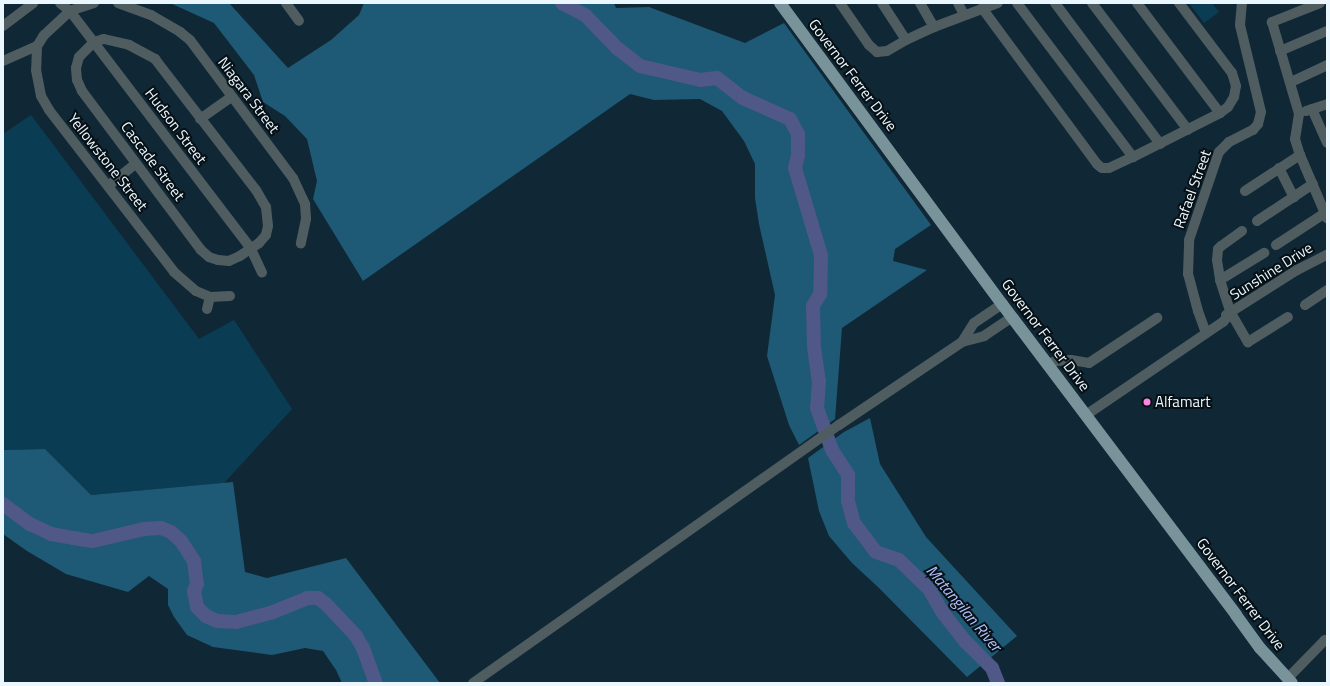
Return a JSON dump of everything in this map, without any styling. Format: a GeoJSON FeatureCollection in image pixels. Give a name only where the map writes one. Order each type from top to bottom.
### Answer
{"type":"FeatureCollection","features":[{"type":"Feature","properties":{"kind":"main road","name":"Governor Ferrer Drive"},"geometry":{"type":"LineString","coordinates":[[780,3],[1002,304],[1260,648],[1289,681]]}},
{"type":"Feature","properties":{"kind":"street"},"geometry":{"type":"LineString","coordinates":[[3,26],[13,20],[33,3]]}},
{"type":"Feature","properties":{"kind":"street","name":"Hudson Street"},"geometry":{"type":"LineString","coordinates":[[60,3],[70,11],[251,249],[262,273]]}},
{"type":"Feature","properties":{"kind":"street"},"geometry":{"type":"LineString","coordinates":[[3,61],[37,46],[44,35],[70,11],[94,3]]}},
{"type":"Feature","properties":{"kind":"street","name":"Niagara Street"},"geometry":{"type":"LineString","coordinates":[[118,3],[151,15],[180,32],[190,40],[231,97],[286,159],[305,204],[306,219],[301,243]]}},
{"type":"Feature","properties":{"kind":"street"},"geometry":{"type":"LineString","coordinates":[[286,3],[299,20]]}},
{"type":"Feature","properties":{"kind":"street"},"geometry":{"type":"LineString","coordinates":[[840,3],[873,50],[877,52],[887,51],[934,27],[995,3]]}},
{"type":"Feature","properties":{"kind":"street"},"geometry":{"type":"LineString","coordinates":[[882,3],[906,40]]}},
{"type":"Feature","properties":{"kind":"street"},"geometry":{"type":"LineString","coordinates":[[920,3],[934,27]]}},
{"type":"Feature","properties":{"kind":"street"},"geometry":{"type":"LineString","coordinates":[[958,3],[964,15]]}},
{"type":"Feature","properties":{"kind":"street"},"geometry":{"type":"LineString","coordinates":[[1016,3],[1133,157]]}},
{"type":"Feature","properties":{"kind":"street"},"geometry":{"type":"LineString","coordinates":[[1055,3],[1160,144]]}},
{"type":"Feature","properties":{"kind":"street"},"geometry":{"type":"LineString","coordinates":[[1092,3],[1188,130]]}},
{"type":"Feature","properties":{"kind":"street"},"geometry":{"type":"LineString","coordinates":[[1137,3],[1220,113]]}},
{"type":"Feature","properties":{"kind":"street"},"geometry":{"type":"LineString","coordinates":[[982,8],[1097,164],[1102,168],[1109,168],[1220,113],[1228,107],[1234,97],[1236,86],[1232,73],[1179,3]]}},
{"type":"Feature","properties":{"kind":"street","name":"Rafael Street"},"geometry":{"type":"LineString","coordinates":[[1206,333],[1198,311],[1188,274],[1187,259],[1189,240],[1219,152],[1229,142],[1253,130],[1258,124],[1261,112],[1240,25],[1242,3]]}},
{"type":"Feature","properties":{"kind":"street"},"geometry":{"type":"LineString","coordinates":[[1276,245],[1326,215],[1300,155],[1295,138],[1299,114],[1291,82],[1272,22],[1320,3]]}},
{"type":"Feature","properties":{"kind":"street"},"geometry":{"type":"LineString","coordinates":[[1280,51],[1327,31]]}},
{"type":"Feature","properties":{"kind":"street","name":"Cascade Street"},"geometry":{"type":"LineString","coordinates":[[104,39],[117,41],[143,51],[154,59],[200,119],[256,190],[266,207],[268,226],[266,236],[251,249],[229,261],[209,257],[201,250],[82,91],[77,80],[76,68],[79,57],[94,42],[104,39]]}},
{"type":"Feature","properties":{"kind":"street","name":"Yellowstone Street"},"geometry":{"type":"LineString","coordinates":[[37,46],[36,70],[41,96],[49,110],[174,272],[196,291],[210,297]]}},
{"type":"Feature","properties":{"kind":"street"},"geometry":{"type":"LineString","coordinates":[[1291,82],[1327,65]]}},
{"type":"Feature","properties":{"kind":"street"},"geometry":{"type":"LineString","coordinates":[[200,119],[231,97]]}},
{"type":"Feature","properties":{"kind":"street"},"geometry":{"type":"LineString","coordinates":[[1299,114],[1327,104]]}},
{"type":"Feature","properties":{"kind":"street"},"geometry":{"type":"LineString","coordinates":[[1312,109],[1327,143]]}},
{"type":"Feature","properties":{"kind":"street"},"geometry":{"type":"LineString","coordinates":[[1245,191],[1300,155]]}},
{"type":"Feature","properties":{"kind":"street"},"geometry":{"type":"LineString","coordinates":[[108,186],[136,163]]}},
{"type":"Feature","properties":{"kind":"street"},"geometry":{"type":"LineString","coordinates":[[1279,168],[1294,196]]}},
{"type":"Feature","properties":{"kind":"street"},"geometry":{"type":"LineString","coordinates":[[1257,220],[1313,184]]}},
{"type":"Feature","properties":{"kind":"street"},"geometry":{"type":"LineString","coordinates":[[1242,231],[1218,249],[1217,260],[1220,280],[1231,313],[1248,342],[1288,317]]}},
{"type":"Feature","properties":{"kind":"street"},"geometry":{"type":"LineString","coordinates":[[1220,280],[1264,253]]}},
{"type":"Feature","properties":{"kind":"street","name":"Sunshine Drive"},"geometry":{"type":"LineString","coordinates":[[1086,414],[1206,333],[1220,317],[1231,313],[1298,270],[1327,254]]}},
{"type":"Feature","properties":{"kind":"street"},"geometry":{"type":"LineString","coordinates":[[1305,305],[1327,290]]}},
{"type":"Feature","properties":{"kind":"street"},"geometry":{"type":"LineString","coordinates":[[207,309],[210,297],[230,296]]}},
{"type":"Feature","properties":{"kind":"street"},"geometry":{"type":"LineString","coordinates":[[962,342],[974,323],[1002,304]]}},
{"type":"Feature","properties":{"kind":"street"},"geometry":{"type":"LineString","coordinates":[[473,683],[803,452],[839,425],[962,342],[984,336],[1012,317]]}},
{"type":"Feature","properties":{"kind":"street"},"geometry":{"type":"LineString","coordinates":[[1048,364],[1060,360],[1088,363],[1157,318]]}},
{"type":"Feature","properties":{"kind":"street"},"geometry":{"type":"LineString","coordinates":[[1289,681],[1325,640],[1327,641]]}},
{"type":"Feature","properties":{"kind":"shaded area"},"geometry":{"type":"Polygon","coordinates":[[[170,3],[229,3],[288,68],[331,40],[359,15],[364,3],[614,3],[616,8],[649,7],[745,43],[784,23],[931,225],[895,249],[893,261],[927,270],[842,328],[835,419],[799,445],[789,425],[767,356],[775,295],[759,224],[755,198],[755,164],[744,141],[722,111],[700,99],[654,100],[630,94],[363,281],[313,199],[317,181],[307,139],[285,116],[263,102],[254,75],[214,23],[170,3]]]}},
{"type":"Feature","properties":{"kind":"shaded area"},"geometry":{"type":"Polygon","coordinates":[[[1189,3],[1212,3],[1219,12],[1204,23],[1189,3]]]}},
{"type":"Feature","properties":{"kind":"shaded area"},"geometry":{"type":"Polygon","coordinates":[[[31,115],[199,339],[234,320],[292,409],[224,483],[91,495],[45,449],[3,450],[3,134],[31,115]]]}},
{"type":"Feature","properties":{"kind":"shaded area"},"geometry":{"type":"Polygon","coordinates":[[[870,418],[880,464],[926,537],[1017,636],[967,677],[878,587],[852,563],[829,536],[819,511],[808,458],[844,432],[870,418]]]}},
{"type":"Feature","properties":{"kind":"shaded area"},"geometry":{"type":"Polygon","coordinates":[[[45,449],[91,495],[233,482],[245,572],[267,578],[346,558],[440,683],[342,683],[336,670],[323,651],[305,648],[272,655],[213,647],[187,635],[174,617],[168,605],[168,589],[149,576],[128,592],[66,574],[27,551],[3,534],[3,450],[45,449]]]}},
{"type":"Feature","properties":{"kind":"waterway","name":"Matangilan River"},"geometry":{"type":"LineString","coordinates":[[562,3],[586,16],[617,48],[640,66],[700,80],[717,78],[743,98],[790,119],[798,134],[798,155],[795,168],[821,255],[820,294],[813,306],[814,347],[819,381],[817,408],[832,450],[848,475],[848,501],[854,523],[876,552],[899,560],[929,589],[943,613],[966,642],[992,668],[998,683]]}},
{"type":"Feature","properties":{"kind":"waterway"},"geometry":{"type":"LineString","coordinates":[[3,504],[30,524],[51,534],[73,538],[93,541],[144,529],[161,528],[171,532],[181,541],[194,561],[197,584],[194,591],[197,607],[206,616],[217,621],[236,622],[273,612],[307,598],[318,598],[326,604],[356,636],[363,648],[376,683]]}},
{"type":"Feature","properties":{"kind":"place","name":"Alfamart"},"geometry":{"type":"Point","coordinates":[1147,402]}}]}
